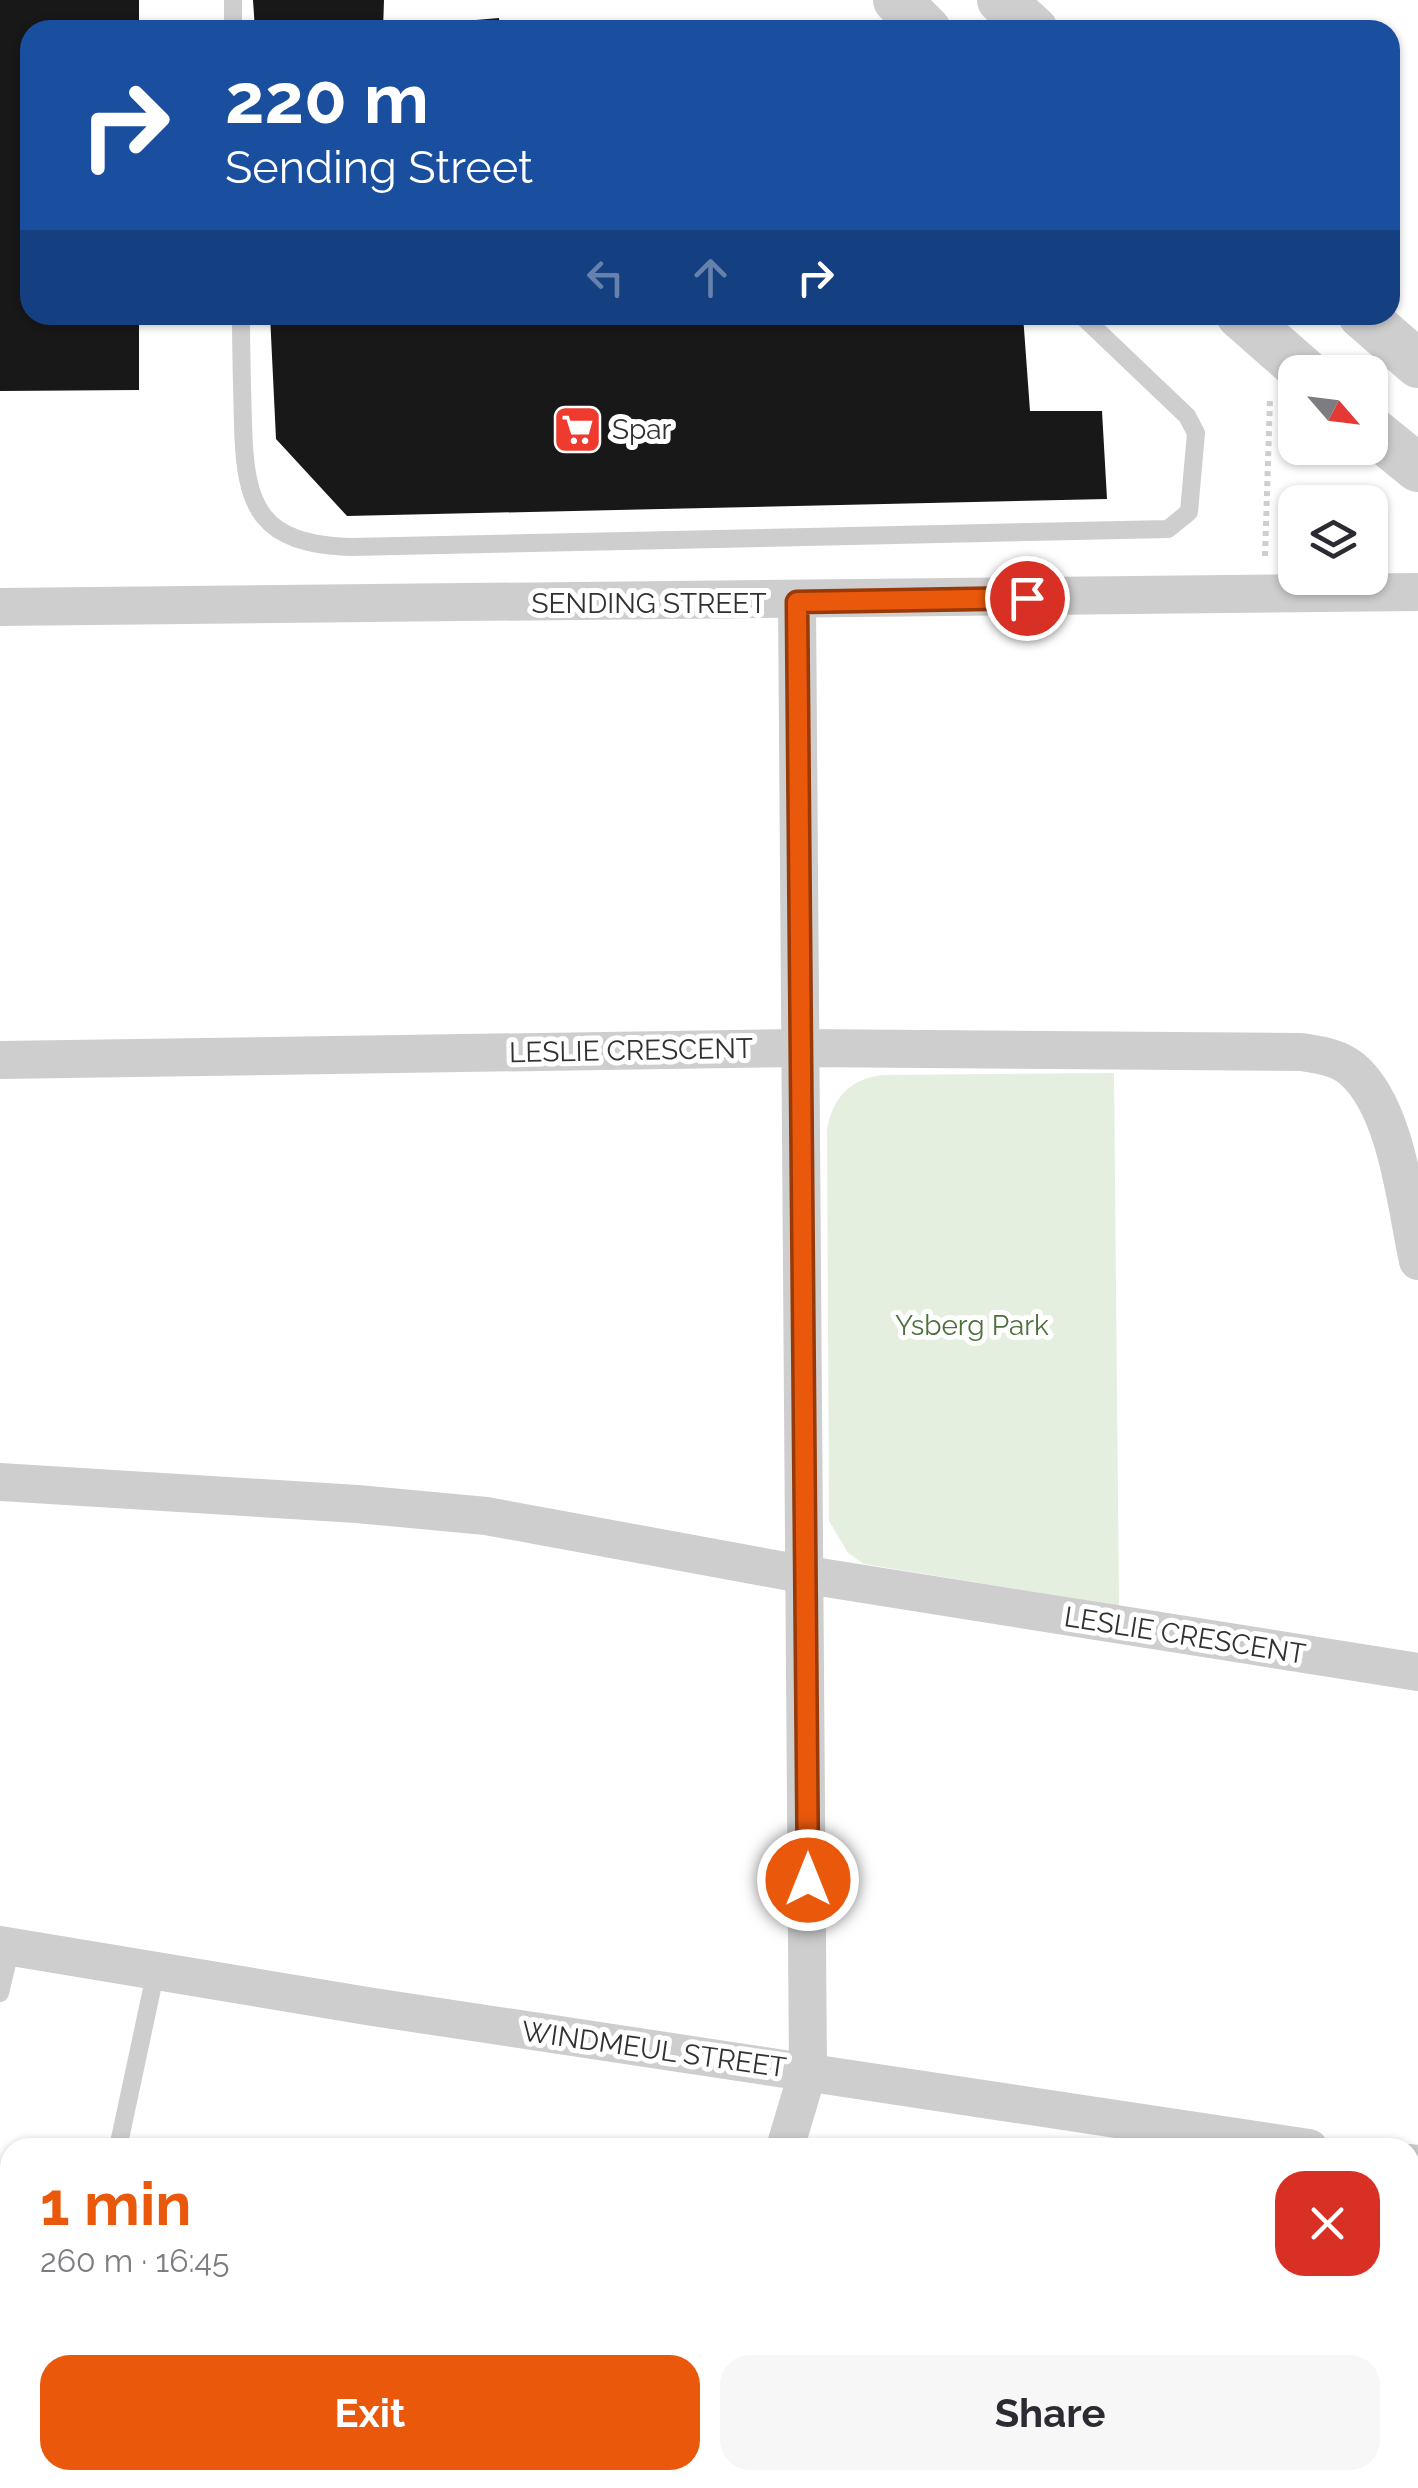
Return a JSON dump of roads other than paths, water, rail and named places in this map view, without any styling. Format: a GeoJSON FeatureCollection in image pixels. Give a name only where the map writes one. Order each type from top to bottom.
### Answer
{"type":"FeatureCollection","features":[{"type":"Feature","properties":{"kind":"street"},"geometry":{"type":"LineString","coordinates":[[897,0],[917,20]]}},
{"type":"Feature","properties":{"kind":"street"},"geometry":{"type":"LineString","coordinates":[[1001,0],[1023,20]]}},
{"type":"Feature","properties":{"kind":"street"},"geometry":{"type":"LineString","coordinates":[[1247,325],[1278,372]]}},
{"type":"Feature","properties":{"kind":"street"},"geometry":{"type":"LineString","coordinates":[[1373,325],[1418,364]]}},
{"type":"Feature","properties":{"kind":"street"},"geometry":{"type":"LineString","coordinates":[[1388,444],[1418,468]]}},
{"type":"Feature","properties":{"kind":"street","name":"SENDING STREET"},"geometry":{"type":"LineString","coordinates":[[0,607],[797,602],[1418,592]]}},
{"type":"Feature","properties":{"kind":"street"},"geometry":{"type":"LineString","coordinates":[[788,2138],[808,2071],[797,602]]}},
{"type":"Feature","properties":{"kind":"street","name":"LESLIE CRESCENT"},"geometry":{"type":"LineString","coordinates":[[0,1060],[802,1048],[1301,1052],[1332,1058],[1352,1068],[1371,1090],[1390,1132],[1418,1261]]}},
{"type":"Feature","properties":{"kind":"street","name":"LESLIE CRESCENT"},"geometry":{"type":"LineString","coordinates":[[0,1482],[486,1516],[807,1576],[1418,1672]]}},
{"type":"Feature","properties":{"kind":"street","name":"WINDMEUL STREET"},"geometry":{"type":"LineString","coordinates":[[5,1946],[373,2008],[1245,2138]]}},
{"type":"Feature","properties":{"kind":"lane"},"geometry":{"type":"LineString","coordinates":[[240,325],[244,462],[248,488],[258,510],[290,537],[308,544],[352,547],[1168,529],[1189,512],[1196,433],[1172,399],[1092,325]]}},
{"type":"Feature","properties":{"kind":"lane"},"geometry":{"type":"LineString","coordinates":[[0,1993],[5,1946]]}},
{"type":"Feature","properties":{"kind":"lane"},"geometry":{"type":"LineString","coordinates":[[120,2138],[156,1970]]}},
{"type":"Feature","properties":{"kind":"place","name":"Spar"},"geometry":{"type":"Point","coordinates":[577,429]}},
{"type":"Feature","properties":{"kind":"park label","name":"Ysberg Park"},"geometry":{"type":"Point","coordinates":[972,1325]}}]}
